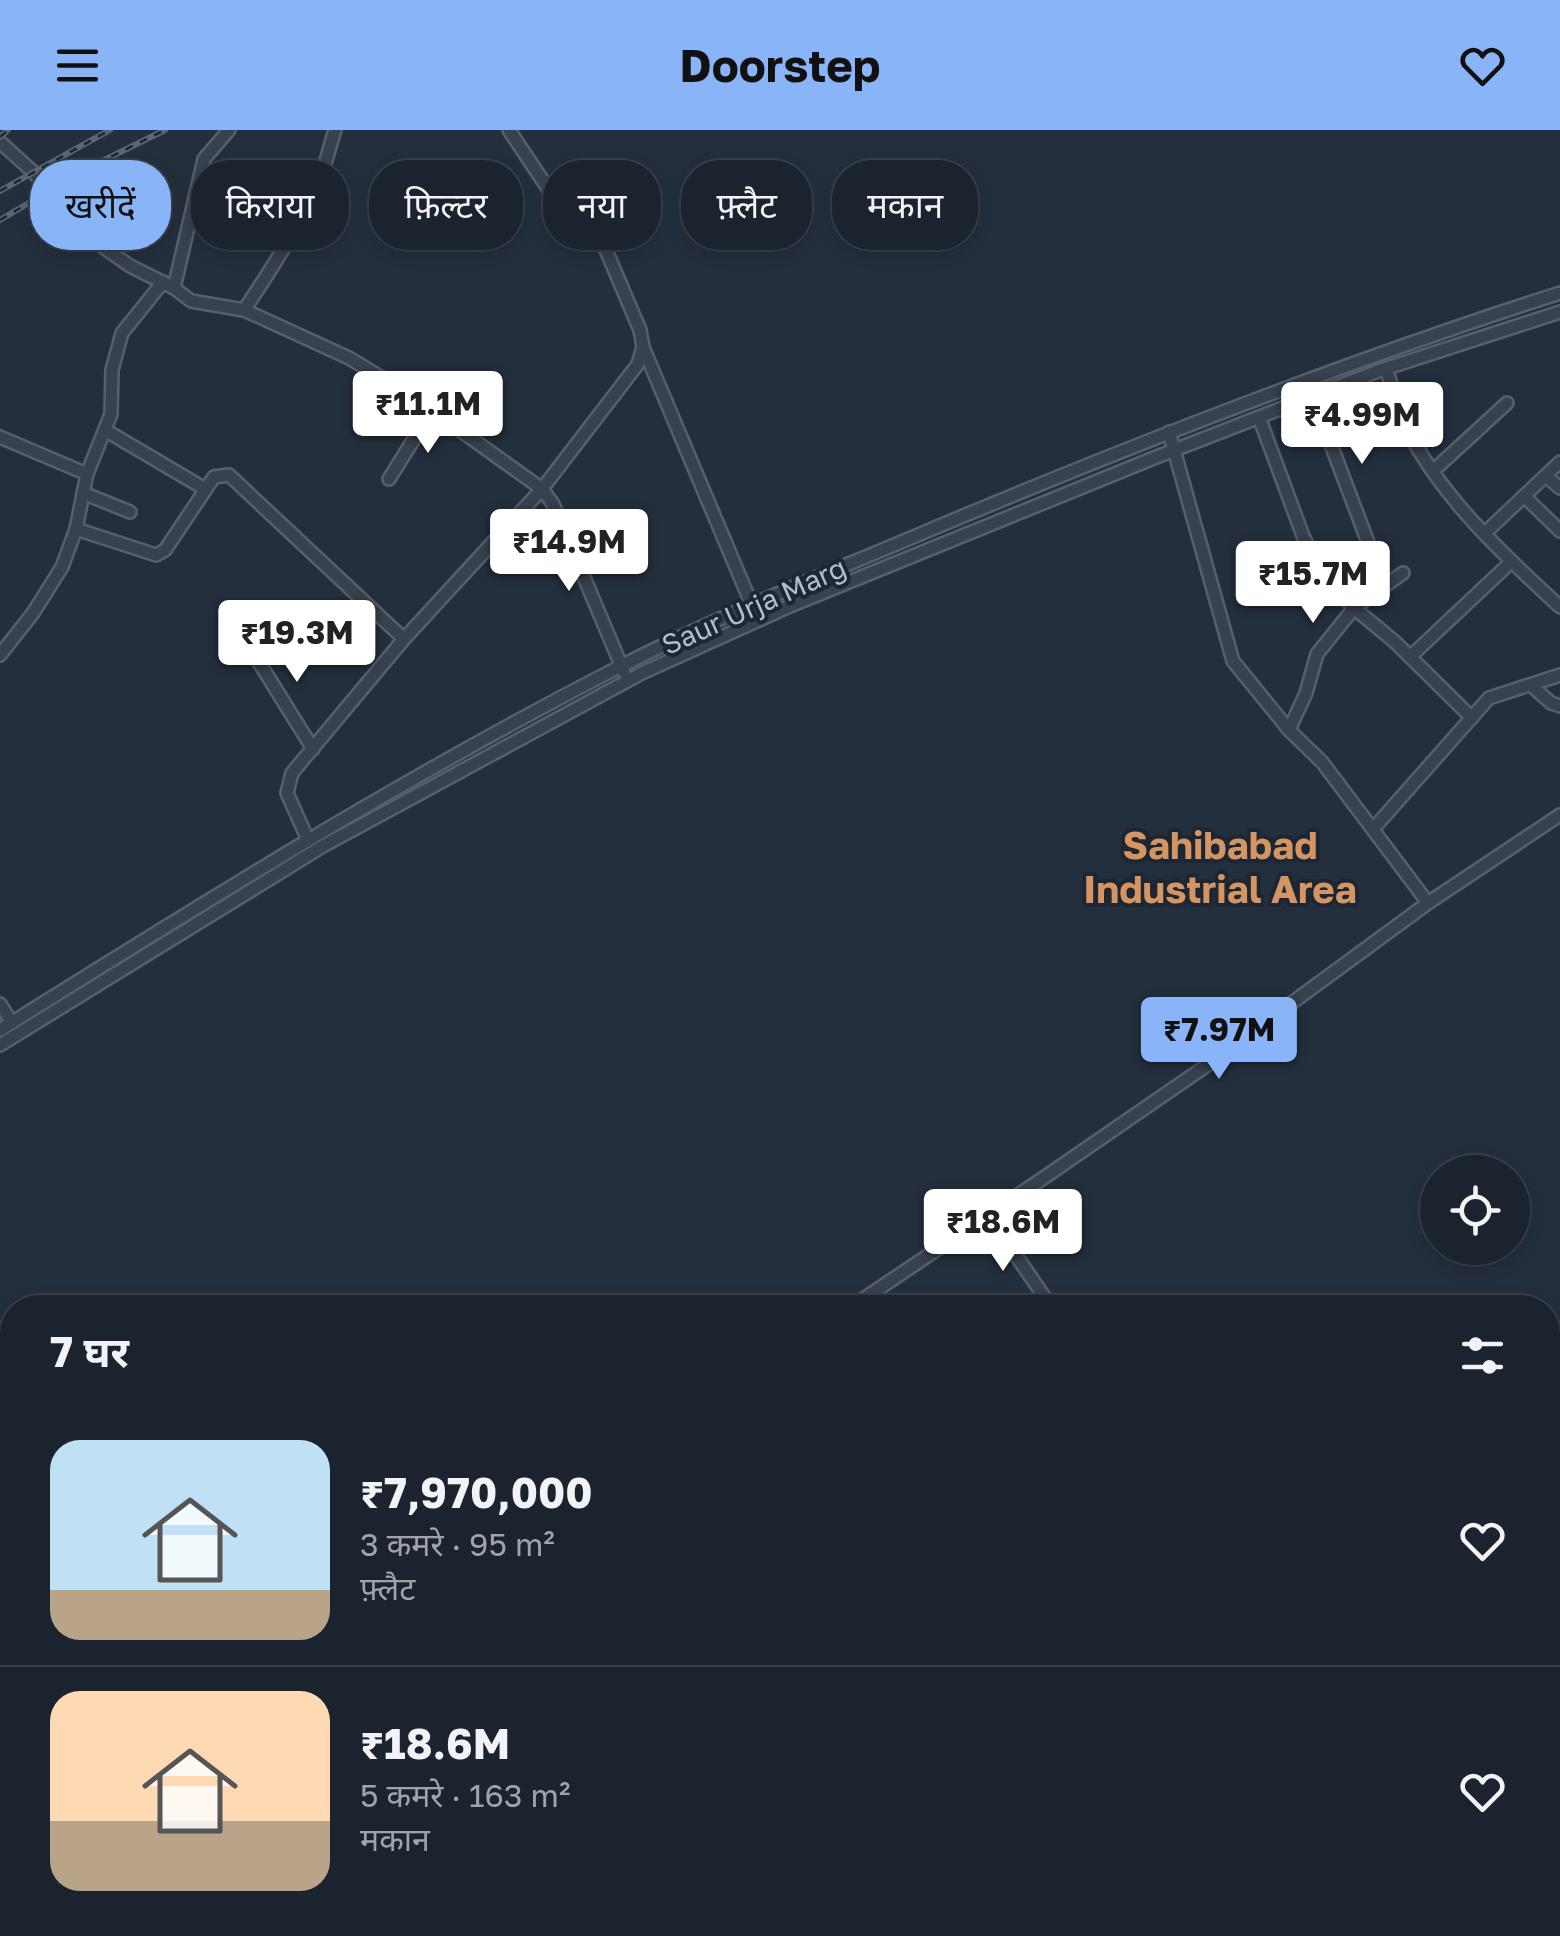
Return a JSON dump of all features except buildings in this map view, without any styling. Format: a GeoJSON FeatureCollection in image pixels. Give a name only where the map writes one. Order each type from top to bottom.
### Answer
{"type":"FeatureCollection","features":[{"type":"Feature","properties":{"kind":"street"},"geometry":{"type":"LineString","coordinates":[[0,655],[56,580],[76,529],[87,474],[113,407],[112,370],[122,333],[168,285],[204,159],[229,130]]}},
{"type":"Feature","properties":{"kind":"street"},"geometry":{"type":"LineString","coordinates":[[244,310],[305,210],[335,130]]}},
{"type":"Feature","properties":{"kind":"street"},"geometry":{"type":"LineString","coordinates":[[510,130],[557,202],[603,243],[759,620]]}},
{"type":"Feature","properties":{"kind":"street"},"geometry":{"type":"LineString","coordinates":[[0,142],[103,246],[130,266],[200,304],[244,310],[348,358],[432,410],[542,488],[553,504],[627,680]]}},
{"type":"Feature","properties":{"kind":"street","name":"Saur Urja Marg"},"geometry":{"type":"LineString","coordinates":[[0,1030],[308,840],[497,732],[622,666],[751,605],[1169,432],[1372,355],[1560,293]]}},
{"type":"Feature","properties":{"kind":"street","name":"Saur Urja Marg"},"geometry":{"type":"LineString","coordinates":[[0,1044],[323,846],[627,680],[759,620],[1173,450],[1386,369],[1560,312]]}},
{"type":"Feature","properties":{"kind":"street"},"geometry":{"type":"LineString","coordinates":[[1485,317],[1492,334]]}},
{"type":"Feature","properties":{"kind":"street"},"geometry":{"type":"LineString","coordinates":[[308,840],[287,794],[292,773],[404,639],[542,488],[638,364],[643,347]]}},
{"type":"Feature","properties":{"kind":"street"},"geometry":{"type":"LineString","coordinates":[[1386,369],[1409,433],[1433,471],[1512,562],[1560,608]]}},
{"type":"Feature","properties":{"kind":"street"},"geometry":{"type":"LineString","coordinates":[[1313,396],[1372,553]]}},
{"type":"Feature","properties":{"kind":"street"},"geometry":{"type":"LineString","coordinates":[[1433,471],[1507,403]]}},
{"type":"Feature","properties":{"kind":"street"},"geometry":{"type":"LineString","coordinates":[[389,479],[432,410]]}},
{"type":"Feature","properties":{"kind":"street"},"geometry":{"type":"LineString","coordinates":[[1259,417],[1315,563],[1354,608],[1472,718]]}},
{"type":"Feature","properties":{"kind":"street"},"geometry":{"type":"LineString","coordinates":[[105,430],[205,489]]}},
{"type":"Feature","properties":{"kind":"street"},"geometry":{"type":"LineString","coordinates":[[1169,432],[1233,661],[1289,730],[1322,762],[1428,903]]}},
{"type":"Feature","properties":{"kind":"street"},"geometry":{"type":"LineString","coordinates":[[0,436],[87,474]]}},
{"type":"Feature","properties":{"kind":"street"},"geometry":{"type":"LineString","coordinates":[[1486,532],[1560,462]]}},
{"type":"Feature","properties":{"kind":"street"},"geometry":{"type":"LineString","coordinates":[[76,529],[156,556],[165,550],[218,474],[229,475],[404,639]]}},
{"type":"Feature","properties":{"kind":"street"},"geometry":{"type":"LineString","coordinates":[[1546,476],[1560,488]]}},
{"type":"Feature","properties":{"kind":"street"},"geometry":{"type":"LineString","coordinates":[[83,493],[130,512]]}},
{"type":"Feature","properties":{"kind":"street"},"geometry":{"type":"LineString","coordinates":[[1524,496],[1560,530]]}},
{"type":"Feature","properties":{"kind":"street"},"geometry":{"type":"LineString","coordinates":[[1410,657],[1512,562]]}},
{"type":"Feature","properties":{"kind":"street"},"geometry":{"type":"LineString","coordinates":[[1289,730],[1306,693],[1316,654],[1354,608],[1404,573]]}},
{"type":"Feature","properties":{"kind":"street"},"geometry":{"type":"LineString","coordinates":[[247,643],[312,748]]}},
{"type":"Feature","properties":{"kind":"street"},"geometry":{"type":"LineString","coordinates":[[1374,828],[1498,693],[1560,675]]}},
{"type":"Feature","properties":{"kind":"street"},"geometry":{"type":"LineString","coordinates":[[1532,685],[1560,706]]}},
{"type":"Feature","properties":{"kind":"street"},"geometry":{"type":"LineString","coordinates":[[870,1295],[1203,1068],[1428,903],[1560,815]]}},
{"type":"Feature","properties":{"kind":"street"},"geometry":{"type":"LineString","coordinates":[[0,1004],[12,1022]]}},
{"type":"Feature","properties":{"kind":"street"},"geometry":{"type":"LineString","coordinates":[[989,1216],[1043,1295]]}},
{"type":"Feature","properties":{"kind":"railway"},"geometry":{"type":"LineString","coordinates":[[0,137],[8,130]]}},
{"type":"Feature","properties":{"kind":"railway"},"geometry":{"type":"LineString","coordinates":[[0,191],[110,130]]}},
{"type":"Feature","properties":{"kind":"railway"},"geometry":{"type":"LineString","coordinates":[[0,220],[88,168],[165,130]]}},
{"type":"Feature","properties":{"kind":"district","name":"Sahibabad Industrial Area"},"geometry":{"type":"Point","coordinates":[1220,868]}}]}
